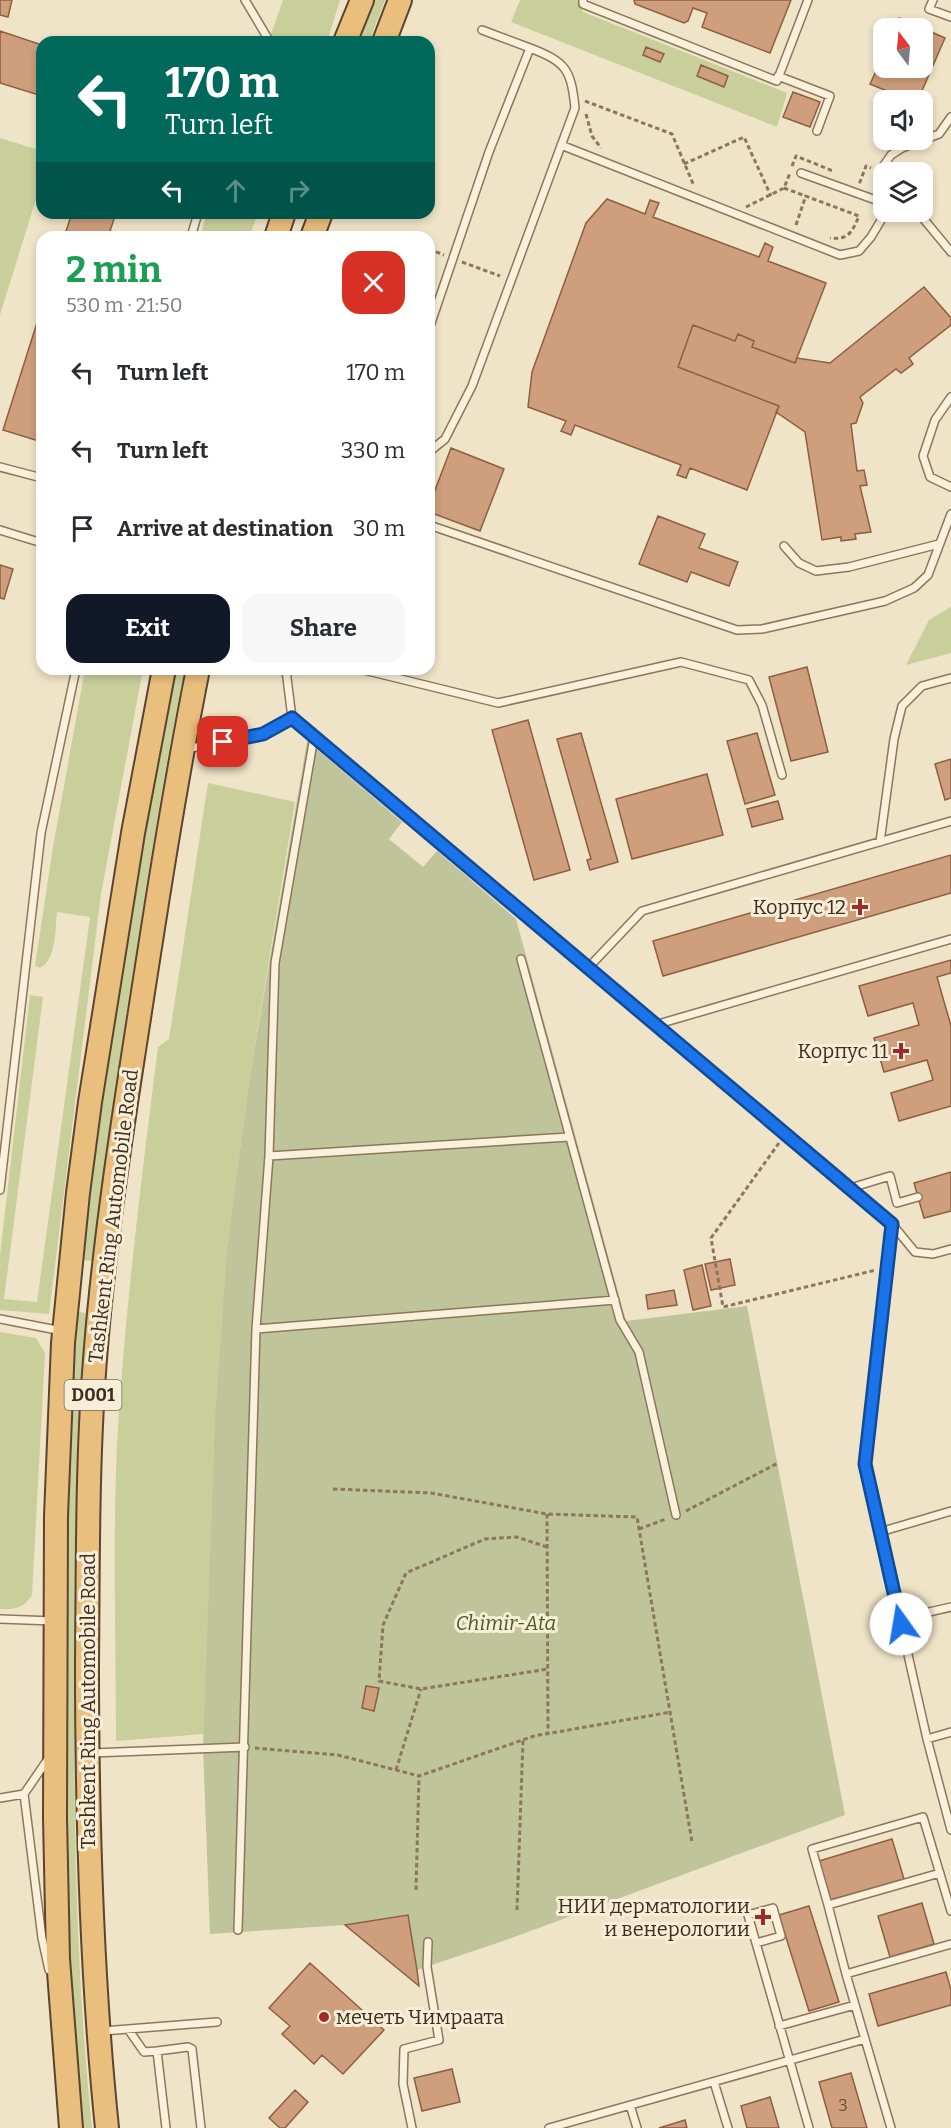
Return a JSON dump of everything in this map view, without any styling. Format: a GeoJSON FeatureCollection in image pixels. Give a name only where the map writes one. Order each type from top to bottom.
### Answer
{"type":"FeatureCollection","features":[{"type":"Feature","properties":{"kind":"highway"},"geometry":{"type":"LineString","coordinates":[[347,36],[362,0]]}},
{"type":"Feature","properties":{"kind":"highway"},"geometry":{"type":"LineString","coordinates":[[386,36],[400,0]]}},
{"type":"Feature","properties":{"kind":"highway","name":"Tashkent Ring Automobile Road"},"geometry":{"type":"LineString","coordinates":[[70,2128],[62,2028],[56,1889],[56,1516],[64,1331],[90,1102],[133,832],[163,675]]}},
{"type":"Feature","properties":{"kind":"highway","name":"Tashkent Ring Automobile Road"},"geometry":{"type":"LineString","coordinates":[[107,2128],[98,2031],[90,1893],[87,1753],[88,1521],[92,1404],[102,1288],[128,1085],[159,884],[197,675]]}},
{"type":"Feature","properties":{"kind":"highway"},"geometry":{"type":"LineString","coordinates":[[68,1284],[102,1288]]}},
{"type":"Feature","properties":{"kind":"lane"},"geometry":{"type":"LineString","coordinates":[[245,0],[266,36]]}},
{"type":"Feature","properties":{"kind":"lane"},"geometry":{"type":"LineString","coordinates":[[583,0],[583,4],[777,81],[808,0]]}},
{"type":"Feature","properties":{"kind":"lane"},"geometry":{"type":"LineString","coordinates":[[933,0],[930,9],[951,17]]}},
{"type":"Feature","properties":{"kind":"lane"},"geometry":{"type":"LineString","coordinates":[[435,447],[445,439],[472,386],[575,108],[573,87],[566,68],[556,58],[482,30]]}},
{"type":"Feature","properties":{"kind":"lane"},"geometry":{"type":"LineString","coordinates":[[435,311],[489,152],[530,48]]}},
{"type":"Feature","properties":{"kind":"lane"},"geometry":{"type":"LineString","coordinates":[[778,76],[830,96],[817,131]]}},
{"type":"Feature","properties":{"kind":"lane"},"geometry":{"type":"LineString","coordinates":[[885,162],[902,148],[939,134],[951,117]]}},
{"type":"Feature","properties":{"kind":"lane"},"geometry":{"type":"LineString","coordinates":[[561,145],[840,255],[859,251],[880,222]]}},
{"type":"Feature","properties":{"kind":"lane"},"geometry":{"type":"LineString","coordinates":[[801,173],[873,199]]}},
{"type":"Feature","properties":{"kind":"lane"},"geometry":{"type":"LineString","coordinates":[[926,222],[951,252]]}},
{"type":"Feature","properties":{"kind":"lane"},"geometry":{"type":"LineString","coordinates":[[951,397],[935,420],[923,456],[930,477],[951,487]]}},
{"type":"Feature","properties":{"kind":"lane"},"geometry":{"type":"LineString","coordinates":[[0,467],[36,476]]}},
{"type":"Feature","properties":{"kind":"lane"},"geometry":{"type":"LineString","coordinates":[[435,527],[737,630],[762,629],[885,601],[914,588],[928,575],[951,514]]}},
{"type":"Feature","properties":{"kind":"lane"},"geometry":{"type":"LineString","coordinates":[[0,530],[36,541]]}},
{"type":"Feature","properties":{"kind":"lane"},"geometry":{"type":"LineString","coordinates":[[783,546],[799,564],[816,571],[849,567],[939,544]]}},
{"type":"Feature","properties":{"kind":"lane"},"geometry":{"type":"LineString","coordinates":[[384,675],[498,703],[681,662],[749,680],[762,705],[782,775]]}},
{"type":"Feature","properties":{"kind":"lane"},"geometry":{"type":"LineString","coordinates":[[0,1190],[41,833],[75,675]]}},
{"type":"Feature","properties":{"kind":"lane"},"geometry":{"type":"LineString","coordinates":[[287,675],[292,718],[892,1224],[915,1252],[933,1254],[951,1249]]}},
{"type":"Feature","properties":{"kind":"lane"},"geometry":{"type":"LineString","coordinates":[[880,842],[894,739],[902,706],[922,686],[951,678]]}},
{"type":"Feature","properties":{"kind":"lane"},"geometry":{"type":"LineString","coordinates":[[183,750],[263,734],[292,718]]}},
{"type":"Feature","properties":{"kind":"lane"},"geometry":{"type":"LineString","coordinates":[[238,1930],[256,1329],[268,1156],[275,963],[314,737]]}},
{"type":"Feature","properties":{"kind":"lane"},"geometry":{"type":"LineString","coordinates":[[588,968],[642,910],[951,821]]}},
{"type":"Feature","properties":{"kind":"lane"},"geometry":{"type":"LineString","coordinates":[[655,1024],[951,939]]}},
{"type":"Feature","properties":{"kind":"lane"},"geometry":{"type":"LineString","coordinates":[[521,959],[620,1320],[639,1352],[676,1515]]}},
{"type":"Feature","properties":{"kind":"lane"},"geometry":{"type":"LineString","coordinates":[[268,1156],[569,1137]]}},
{"type":"Feature","properties":{"kind":"lane"},"geometry":{"type":"LineString","coordinates":[[851,1190],[890,1176],[897,1203],[918,1197]]}},
{"type":"Feature","properties":{"kind":"lane"},"geometry":{"type":"LineString","coordinates":[[892,1224],[865,1464],[927,1739],[951,1830]]}},
{"type":"Feature","properties":{"kind":"lane"},"geometry":{"type":"LineString","coordinates":[[256,1329],[615,1300]]}},
{"type":"Feature","properties":{"kind":"lane"},"geometry":{"type":"LineString","coordinates":[[0,1319],[64,1331]]}},
{"type":"Feature","properties":{"kind":"lane"},"geometry":{"type":"LineString","coordinates":[[880,1533],[951,1511]]}},
{"type":"Feature","properties":{"kind":"lane"},"geometry":{"type":"LineString","coordinates":[[902,1628],[916,1615],[951,1607]]}},
{"type":"Feature","properties":{"kind":"lane"},"geometry":{"type":"LineString","coordinates":[[0,1618],[56,1621]]}},
{"type":"Feature","properties":{"kind":"lane"},"geometry":{"type":"LineString","coordinates":[[927,1739],[951,1732]]}},
{"type":"Feature","properties":{"kind":"lane"},"geometry":{"type":"LineString","coordinates":[[87,1753],[245,1747]]}},
{"type":"Feature","properties":{"kind":"lane"},"geometry":{"type":"LineString","coordinates":[[55,1748],[24,1794],[42,1938],[62,2028]]}},
{"type":"Feature","properties":{"kind":"lane"},"geometry":{"type":"LineString","coordinates":[[0,1798],[24,1794]]}},
{"type":"Feature","properties":{"kind":"lane"},"geometry":{"type":"LineString","coordinates":[[891,2128],[812,1849],[923,1817],[951,1911]]}},
{"type":"Feature","properties":{"kind":"lane"},"geometry":{"type":"LineString","coordinates":[[828,1905],[940,1873]]}},
{"type":"Feature","properties":{"kind":"lane"},"geometry":{"type":"LineString","coordinates":[[756,1943],[781,1936],[773,1908],[748,1915],[789,2061],[809,2128]]}},
{"type":"Feature","properties":{"kind":"lane"},"geometry":{"type":"LineString","coordinates":[[412,2128],[403,2084],[404,2049],[440,2040],[427,1967],[428,1942]]}},
{"type":"Feature","properties":{"kind":"lane"},"geometry":{"type":"LineString","coordinates":[[846,1974],[951,1944]]}},
{"type":"Feature","properties":{"kind":"lane"},"geometry":{"type":"LineString","coordinates":[[779,2026],[855,2005]]}},
{"type":"Feature","properties":{"kind":"lane"},"geometry":{"type":"LineString","coordinates":[[98,2031],[217,2022]]}},
{"type":"Feature","properties":{"kind":"lane"},"geometry":{"type":"LineString","coordinates":[[128,2029],[144,2052],[188,2047],[192,2049],[201,2128]]}},
{"type":"Feature","properties":{"kind":"lane"},"geometry":{"type":"LineString","coordinates":[[549,2128],[865,2039]]}},
{"type":"Feature","properties":{"kind":"lane"},"geometry":{"type":"LineString","coordinates":[[157,2051],[166,2128]]}},
{"type":"Feature","properties":{"kind":"lane"},"geometry":{"type":"LineString","coordinates":[[714,2082],[728,2128]]}},
{"type":"Feature","properties":{"kind":"lane"},"geometry":{"type":"LineString","coordinates":[[630,2105],[637,2128]]}},
{"type":"Feature","properties":{"kind":"path"},"geometry":{"type":"LineString","coordinates":[[604,151],[592,136],[586,118],[585,101],[672,134],[696,190],[688,187]]}},
{"type":"Feature","properties":{"kind":"path"},"geometry":{"type":"LineString","coordinates":[[684,164],[744,137],[771,196]]}},
{"type":"Feature","properties":{"kind":"path"},"geometry":{"type":"LineString","coordinates":[[756,211],[746,207],[784,188],[796,156],[839,173]]}},
{"type":"Feature","properties":{"kind":"path"},"geometry":{"type":"LineString","coordinates":[[850,178],[860,182],[866,166],[873,168]]}},
{"type":"Feature","properties":{"kind":"path"},"geometry":{"type":"LineString","coordinates":[[784,188],[859,216],[852,232],[840,239],[828,238]]}},
{"type":"Feature","properties":{"kind":"path"},"geometry":{"type":"LineString","coordinates":[[791,235],[806,195]]}},
{"type":"Feature","properties":{"kind":"path"},"geometry":{"type":"LineString","coordinates":[[435,251],[512,280]]}},
{"type":"Feature","properties":{"kind":"path"},"geometry":{"type":"LineString","coordinates":[[786,1134],[711,1238],[723,1307],[888,1267]]}},
{"type":"Feature","properties":{"kind":"path"},"geometry":{"type":"LineString","coordinates":[[639,1529],[692,1509],[777,1463]]}},
{"type":"Feature","properties":{"kind":"path"},"geometry":{"type":"LineString","coordinates":[[333,1489],[431,1492],[547,1514],[637,1517],[692,1842]]}},
{"type":"Feature","properties":{"kind":"path"},"geometry":{"type":"LineString","coordinates":[[547,1514],[548,1734]]}},
{"type":"Feature","properties":{"kind":"path"},"geometry":{"type":"LineString","coordinates":[[547,1547],[518,1537],[485,1539],[406,1573],[383,1625],[379,1681],[421,1689],[548,1669]]}},
{"type":"Feature","properties":{"kind":"path"},"geometry":{"type":"LineString","coordinates":[[396,1770],[421,1689]]}},
{"type":"Feature","properties":{"kind":"path"},"geometry":{"type":"LineString","coordinates":[[245,1747],[338,1755],[419,1776],[523,1740],[670,1712]]}},
{"type":"Feature","properties":{"kind":"path"},"geometry":{"type":"LineString","coordinates":[[517,1910],[523,1740]]}},
{"type":"Feature","properties":{"kind":"path"},"geometry":{"type":"LineString","coordinates":[[416,1890],[419,1776]]}},
{"type":"Feature","properties":{"kind":"green space"},"geometry":{"type":"Polygon","coordinates":[[[283,0],[340,0],[329,36],[272,36],[283,0]]]}},
{"type":"Feature","properties":{"kind":"green space"},"geometry":{"type":"Polygon","coordinates":[[[375,0],[385,0],[371,36],[361,36],[375,0]]]}},
{"type":"Feature","properties":{"kind":"green space"},"geometry":{"type":"Polygon","coordinates":[[[520,0],[578,0],[583,12],[787,93],[777,127],[511,22],[520,0]]]}},
{"type":"Feature","properties":{"kind":"green space"},"geometry":{"type":"Polygon","coordinates":[[[0,138],[36,149],[36,199],[0,315],[0,138]]]}},
{"type":"Feature","properties":{"kind":"green space"},"geometry":{"type":"Polygon","coordinates":[[[205,219],[256,219],[251,231],[202,231],[205,219]]]}},
{"type":"Feature","properties":{"kind":"green space"},"geometry":{"type":"Polygon","coordinates":[[[951,607],[951,653],[906,665],[929,620],[951,607]]]}},
{"type":"Feature","properties":{"kind":"green space"},"geometry":{"type":"Polygon","coordinates":[[[84,675],[142,675],[101,894],[49,1314],[0,1310],[0,1255],[30,995],[43,997],[4,1299],[37,1302],[90,917],[57,912],[50,958],[40,968],[35,966],[53,847],[84,675]]]}},
{"type":"Feature","properties":{"kind":"green space"},"geometry":{"type":"Polygon","coordinates":[[[173,675],[184,675],[146,887],[92,1261],[83,1260],[101,1112],[173,675]]]}},
{"type":"Feature","properties":{"kind":"green space","name":"Chimir-Ata"},"geometry":{"type":"Polygon","coordinates":[[[307,741],[402,822],[389,839],[423,867],[437,851],[516,919],[626,1321],[747,1306],[845,1815],[506,1940],[417,1970],[345,1925],[210,1934],[203,1747],[215,1414],[227,1246],[249,1082],[307,741]]]}},
{"type":"Feature","properties":{"kind":"green space"},"geometry":{"type":"Polygon","coordinates":[[[208,783],[295,802],[249,1082],[227,1246],[215,1414],[204,1734],[116,1741],[115,1505],[125,1332],[158,1047],[169,1039],[208,783]]]}},
{"type":"Feature","properties":{"kind":"green space"},"geometry":{"type":"Polygon","coordinates":[[[77,1312],[88,1313],[82,1393],[78,1514],[74,1697],[75,1820],[82,2005],[92,2128],[82,2128],[81,2118],[68,1917],[63,1715],[65,1513],[77,1312]]]}},
{"type":"Feature","properties":{"kind":"green space"},"geometry":{"type":"Polygon","coordinates":[[[0,1332],[36,1338],[45,1353],[32,1595],[22,1605],[5,1609],[0,1609],[0,1332]]]}},
{"type":"Feature","properties":{"kind":"building"},"geometry":{"type":"Polygon","coordinates":[[[0,0],[12,0],[8,17],[0,15],[0,0]]]}},
{"type":"Feature","properties":{"kind":"building"},"geometry":{"type":"Polygon","coordinates":[[[634,0],[791,0],[770,53],[702,27],[707,13],[693,8],[688,21],[684,23],[635,4],[634,0]]]}},
{"type":"Feature","properties":{"kind":"building"},"geometry":{"type":"Polygon","coordinates":[[[0,31],[36,43],[36,94],[0,83],[0,31]]]}},
{"type":"Feature","properties":{"kind":"building"},"geometry":{"type":"Polygon","coordinates":[[[933,33],[945,38],[933,66],[933,33]]]}},
{"type":"Feature","properties":{"kind":"building"},"geometry":{"type":"Polygon","coordinates":[[[646,47],[664,54],[660,62],[643,55],[646,47]]]}},
{"type":"Feature","properties":{"kind":"building"},"geometry":{"type":"Polygon","coordinates":[[[701,65],[728,76],[724,87],[697,76],[701,65]]]}},
{"type":"Feature","properties":{"kind":"building"},"geometry":{"type":"Polygon","coordinates":[[[873,78],[928,78],[922,90],[885,90],[870,84],[873,78]]]}},
{"type":"Feature","properties":{"kind":"building"},"geometry":{"type":"Polygon","coordinates":[[[793,92],[820,102],[810,127],[783,117],[793,92]]]}},
{"type":"Feature","properties":{"kind":"building"},"geometry":{"type":"Polygon","coordinates":[[[607,199],[645,214],[650,200],[659,203],[653,217],[759,257],[765,243],[773,247],[768,261],[826,283],[795,363],[752,347],[754,341],[738,334],[735,341],[693,325],[678,367],[779,406],[747,490],[690,468],[686,478],[677,475],[681,465],[575,425],[571,435],[561,431],[566,421],[528,407],[532,372],[586,223],[607,199]]]}},
{"type":"Feature","properties":{"kind":"building"},"geometry":{"type":"Polygon","coordinates":[[[70,219],[114,219],[110,231],[66,231],[70,219]]]}},
{"type":"Feature","properties":{"kind":"building"},"geometry":{"type":"Polygon","coordinates":[[[924,287],[951,318],[951,325],[909,358],[913,364],[901,373],[896,369],[860,397],[863,403],[856,423],[851,424],[857,471],[864,470],[867,485],[860,486],[871,532],[855,534],[856,539],[841,541],[841,537],[822,540],[805,432],[776,412],[779,406],[678,367],[693,325],[735,341],[738,334],[754,341],[752,347],[795,363],[797,358],[830,363],[924,287]]]}},
{"type":"Feature","properties":{"kind":"building"},"geometry":{"type":"Polygon","coordinates":[[[36,326],[36,440],[3,430],[36,326]]]}},
{"type":"Feature","properties":{"kind":"building"},"geometry":{"type":"Polygon","coordinates":[[[451,448],[504,469],[480,531],[435,514],[435,490],[451,448]]]}},
{"type":"Feature","properties":{"kind":"building"},"geometry":{"type":"Polygon","coordinates":[[[658,516],[705,534],[699,548],[738,562],[729,586],[691,572],[687,582],[639,564],[658,516]]]}},
{"type":"Feature","properties":{"kind":"building"},"geometry":{"type":"Polygon","coordinates":[[[0,565],[13,569],[4,599],[0,598],[0,565]]]}},
{"type":"Feature","properties":{"kind":"building"},"geometry":{"type":"Polygon","coordinates":[[[807,667],[828,752],[791,761],[769,677],[807,667]]]}},
{"type":"Feature","properties":{"kind":"building"},"geometry":{"type":"Polygon","coordinates":[[[528,720],[570,870],[534,880],[492,730],[528,720]]]}},
{"type":"Feature","properties":{"kind":"building"},"geometry":{"type":"Polygon","coordinates":[[[581,733],[618,862],[590,870],[587,860],[591,859],[557,739],[581,733]]]}},
{"type":"Feature","properties":{"kind":"building"},"geometry":{"type":"Polygon","coordinates":[[[757,733],[775,795],[745,804],[727,741],[757,733]]]}},
{"type":"Feature","properties":{"kind":"building"},"geometry":{"type":"Polygon","coordinates":[[[951,759],[951,798],[945,800],[935,764],[951,759]]]}},
{"type":"Feature","properties":{"kind":"building"},"geometry":{"type":"Polygon","coordinates":[[[707,774],[723,835],[632,859],[616,799],[707,774]]]}},
{"type":"Feature","properties":{"kind":"building"},"geometry":{"type":"Polygon","coordinates":[[[778,801],[783,819],[752,827],[747,809],[778,801]]]}},
{"type":"Feature","properties":{"kind":"building"},"geometry":{"type":"Polygon","coordinates":[[[951,855],[951,893],[663,976],[653,941],[951,855]]]}},
{"type":"Feature","properties":{"kind":"building"},"geometry":{"type":"Polygon","coordinates":[[[951,960],[951,973],[937,977],[951,1026],[951,1106],[899,1121],[891,1093],[933,1080],[927,1060],[884,1072],[874,1038],[919,1025],[913,1003],[868,1016],[859,986],[951,960]]]}},
{"type":"Feature","properties":{"kind":"building"},"geometry":{"type":"Polygon","coordinates":[[[951,1172],[951,1211],[924,1218],[914,1183],[951,1172]]]}},
{"type":"Feature","properties":{"kind":"building"},"geometry":{"type":"Polygon","coordinates":[[[730,1259],[735,1285],[711,1290],[705,1264],[730,1259]]]}},
{"type":"Feature","properties":{"kind":"building"},"geometry":{"type":"Polygon","coordinates":[[[702,1265],[711,1306],[693,1310],[684,1270],[702,1265]]]}},
{"type":"Feature","properties":{"kind":"building"},"geometry":{"type":"Polygon","coordinates":[[[674,1290],[677,1305],[648,1309],[646,1295],[674,1290]]]}},
{"type":"Feature","properties":{"kind":"building"},"geometry":{"type":"Polygon","coordinates":[[[366,1686],[379,1688],[374,1711],[362,1708],[366,1686]]]}},
{"type":"Feature","properties":{"kind":"building"},"geometry":{"type":"Polygon","coordinates":[[[892,1839],[904,1879],[830,1900],[819,1861],[892,1839]]]}},
{"type":"Feature","properties":{"kind":"building"},"geometry":{"type":"Polygon","coordinates":[[[922,1903],[934,1944],[890,1957],[878,1916],[922,1903]]]}},
{"type":"Feature","properties":{"kind":"building"},"geometry":{"type":"Polygon","coordinates":[[[809,1906],[839,2002],[809,2011],[779,1915],[809,1906]]]}},
{"type":"Feature","properties":{"kind":"building"},"geometry":{"type":"Polygon","coordinates":[[[408,1915],[417,1970],[419,1986],[345,1925],[408,1915]]]}},
{"type":"Feature","properties":{"kind":"building","name":"мечеть Чимраата"},"geometry":{"type":"Polygon","coordinates":[[[310,1963],[384,2030],[343,2074],[322,2055],[314,2064],[282,2034],[290,2026],[269,2008],[310,1963]]]}},
{"type":"Feature","properties":{"kind":"building"},"geometry":{"type":"Polygon","coordinates":[[[946,1972],[951,1990],[951,2005],[878,2026],[869,1994],[946,1972]]]}},
{"type":"Feature","properties":{"kind":"building"},"geometry":{"type":"Polygon","coordinates":[[[452,2069],[460,2102],[422,2111],[414,2078],[452,2069]]]}},
{"type":"Feature","properties":{"kind":"building"},"geometry":{"type":"Polygon","coordinates":[[[851,2073],[867,2128],[832,2128],[819,2082],[851,2073]]]}},
{"type":"Feature","properties":{"kind":"building"},"geometry":{"type":"Polygon","coordinates":[[[295,2090],[308,2102],[285,2128],[280,2128],[269,2118],[295,2090]]]}},
{"type":"Feature","properties":{"kind":"building"},"geometry":{"type":"Polygon","coordinates":[[[770,2097],[779,2128],[747,2128],[741,2106],[770,2097]]]}},
{"type":"Feature","properties":{"kind":"building"},"geometry":{"type":"Polygon","coordinates":[[[685,2120],[687,2128],[659,2128],[685,2120]]]}},
{"type":"Feature","properties":{"kind":"place","name":"Корпус 12"},"geometry":{"type":"Point","coordinates":[860,907]}},
{"type":"Feature","properties":{"kind":"place","name":"Корпус 11"},"geometry":{"type":"Point","coordinates":[901,1051]}},
{"type":"Feature","properties":{"kind":"place","name":"НИИ дерматологии и венерологии"},"geometry":{"type":"Point","coordinates":[763,1917]}},
{"type":"Feature","properties":{"kind":"place","name":"мечеть Чимраата"},"geometry":{"type":"Point","coordinates":[324,2017]}},
{"type":"Feature","properties":{"kind":"route"},"geometry":{"type":"LineString","coordinates":[[223,742],[263,734],[292,718],[892,1224],[865,1464],[901,1624]]}}]}
